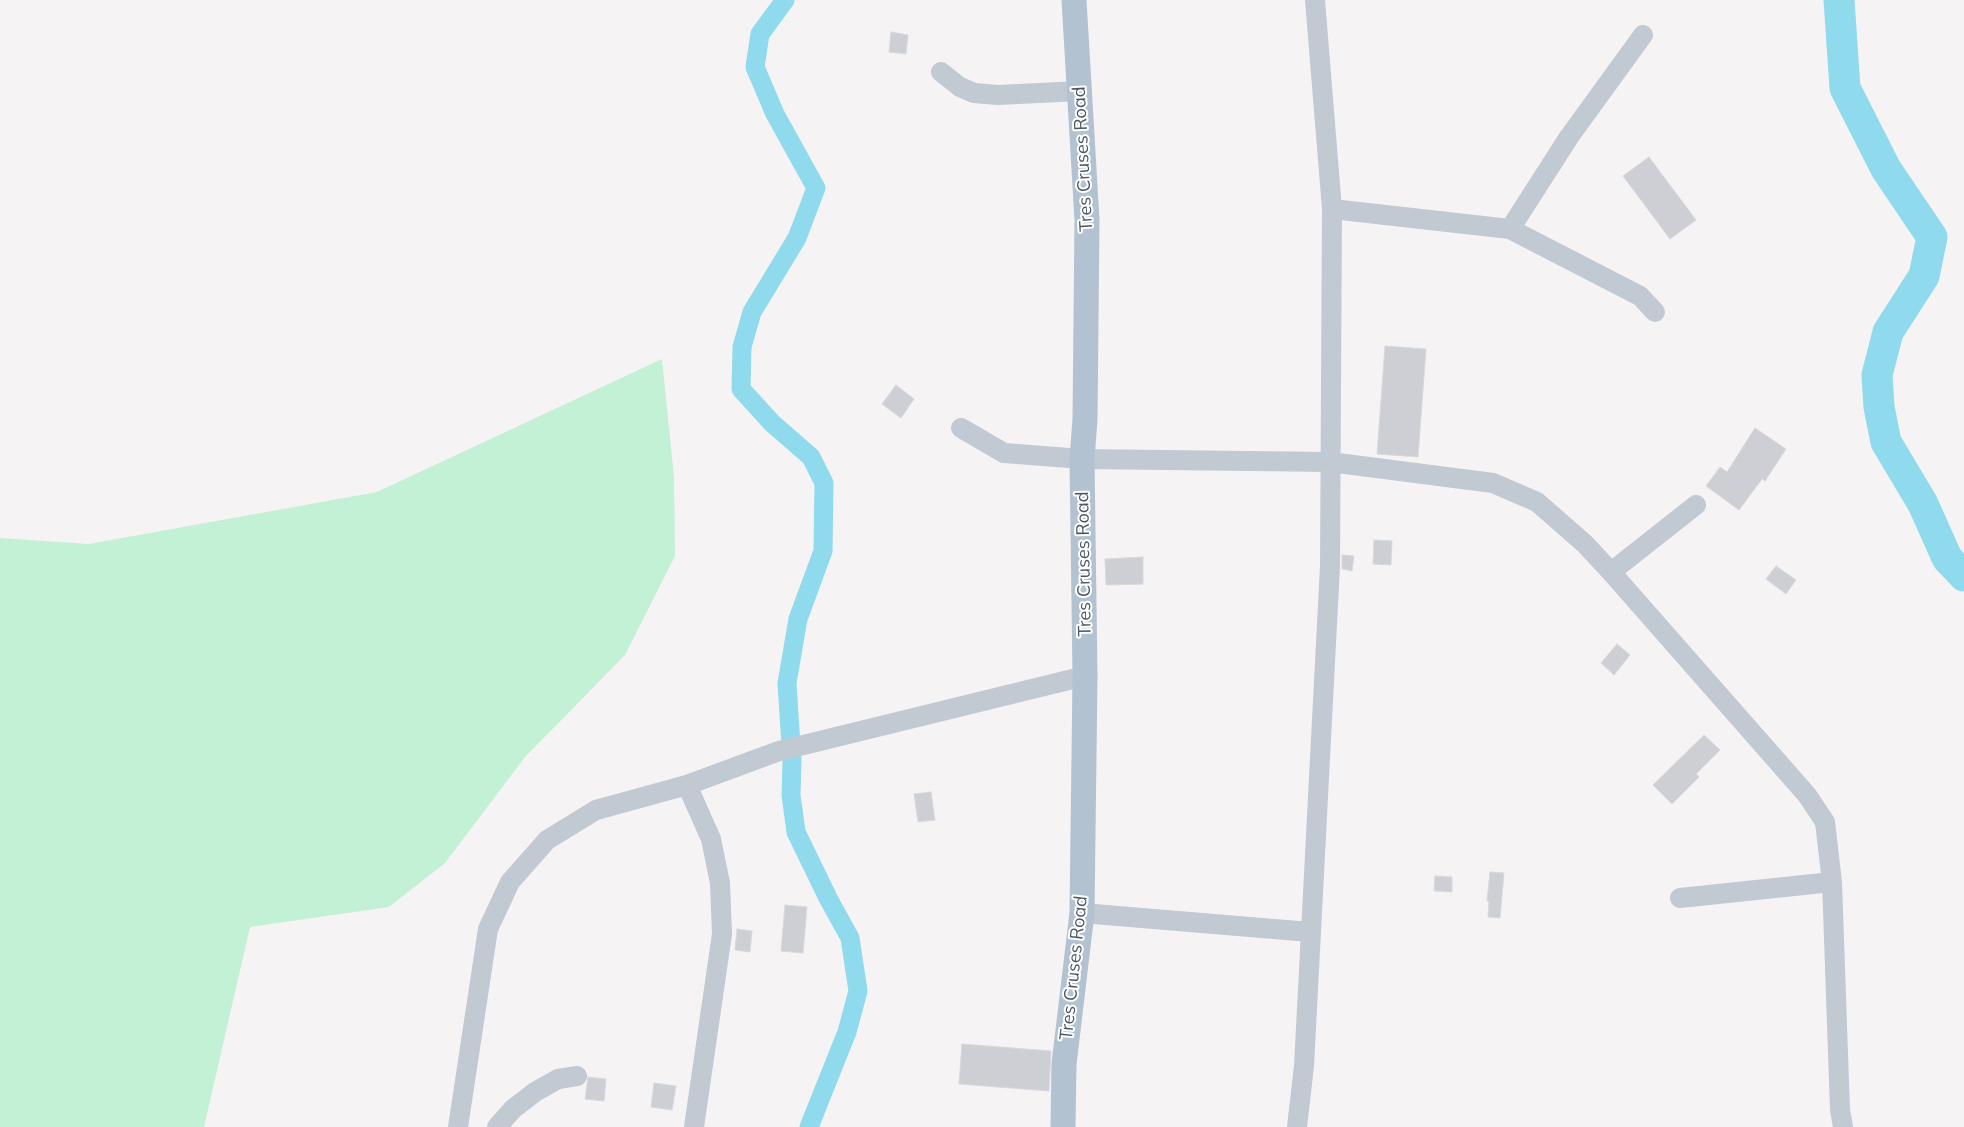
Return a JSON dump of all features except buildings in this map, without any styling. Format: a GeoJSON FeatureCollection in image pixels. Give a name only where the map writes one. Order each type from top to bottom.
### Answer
{"type":"FeatureCollection","features":[{"type":"Feature","properties":{"kind":"main road","name":"Tres Cruses Road"},"geometry":{"type":"LineString","coordinates":[[1063,1127],[1064,1064],[1082,913],[1085,676],[1082,459],[1085,419],[1087,220],[1074,0]]}},
{"type":"Feature","properties":{"kind":"street"},"geometry":{"type":"LineString","coordinates":[[1297,1127],[1304,1066],[1330,566],[1332,209],[1315,0]]}},
{"type":"Feature","properties":{"kind":"street"},"geometry":{"type":"LineString","coordinates":[[1510,229],[1569,137],[1643,35]]}},
{"type":"Feature","properties":{"kind":"street"},"geometry":{"type":"LineString","coordinates":[[941,72],[960,87],[974,94],[998,95],[1080,91]]}},
{"type":"Feature","properties":{"kind":"street"},"geometry":{"type":"LineString","coordinates":[[1332,209],[1510,229],[1640,296],[1655,312]]}},
{"type":"Feature","properties":{"kind":"street"},"geometry":{"type":"LineString","coordinates":[[961,428],[1004,453],[1082,459],[1330,462],[1493,483],[1537,502],[1585,544],[1807,795],[1825,822],[1832,882],[1840,1110],[1843,1127]]}},
{"type":"Feature","properties":{"kind":"street"},"geometry":{"type":"LineString","coordinates":[[1610,572],[1696,505]]}},
{"type":"Feature","properties":{"kind":"street"},"geometry":{"type":"LineString","coordinates":[[458,1127],[488,929],[510,882],[547,840],[596,810],[687,785],[779,751],[1085,676]]}},
{"type":"Feature","properties":{"kind":"street"},"geometry":{"type":"LineString","coordinates":[[687,785],[711,839],[720,883],[722,934],[694,1127]]}},
{"type":"Feature","properties":{"kind":"street"},"geometry":{"type":"LineString","coordinates":[[1680,898],[1832,882]]}},
{"type":"Feature","properties":{"kind":"street"},"geometry":{"type":"LineString","coordinates":[[1082,913],[1310,932]]}},
{"type":"Feature","properties":{"kind":"street"},"geometry":{"type":"LineString","coordinates":[[497,1127],[513,1109],[535,1092],[558,1079],[577,1076]]}},
{"type":"Feature","properties":{"kind":"green space"},"geometry":{"type":"Polygon","coordinates":[[[662,359],[674,477],[675,556],[625,655],[525,757],[445,863],[389,907],[250,927],[204,1127],[0,1127],[0,538],[89,544],[377,492],[662,359]]]}},
{"type":"Feature","properties":{"kind":"waterway"},"geometry":{"type":"LineString","coordinates":[[785,0],[760,34],[755,67],[775,114],[816,188],[797,238],[752,312],[742,347],[741,389],[772,423],[811,457],[824,483],[823,551],[798,619],[787,683],[792,761],[791,795],[796,832],[850,938],[858,991],[847,1032],[809,1127]]}},
{"type":"Feature","properties":{"kind":"waterway"},"geometry":{"type":"LineString","coordinates":[[1839,0],[1845,88],[1886,169],[1932,237],[1924,276],[1888,332],[1877,375],[1879,407],[1886,442],[1923,504],[1947,558],[1964,576]]}}]}
